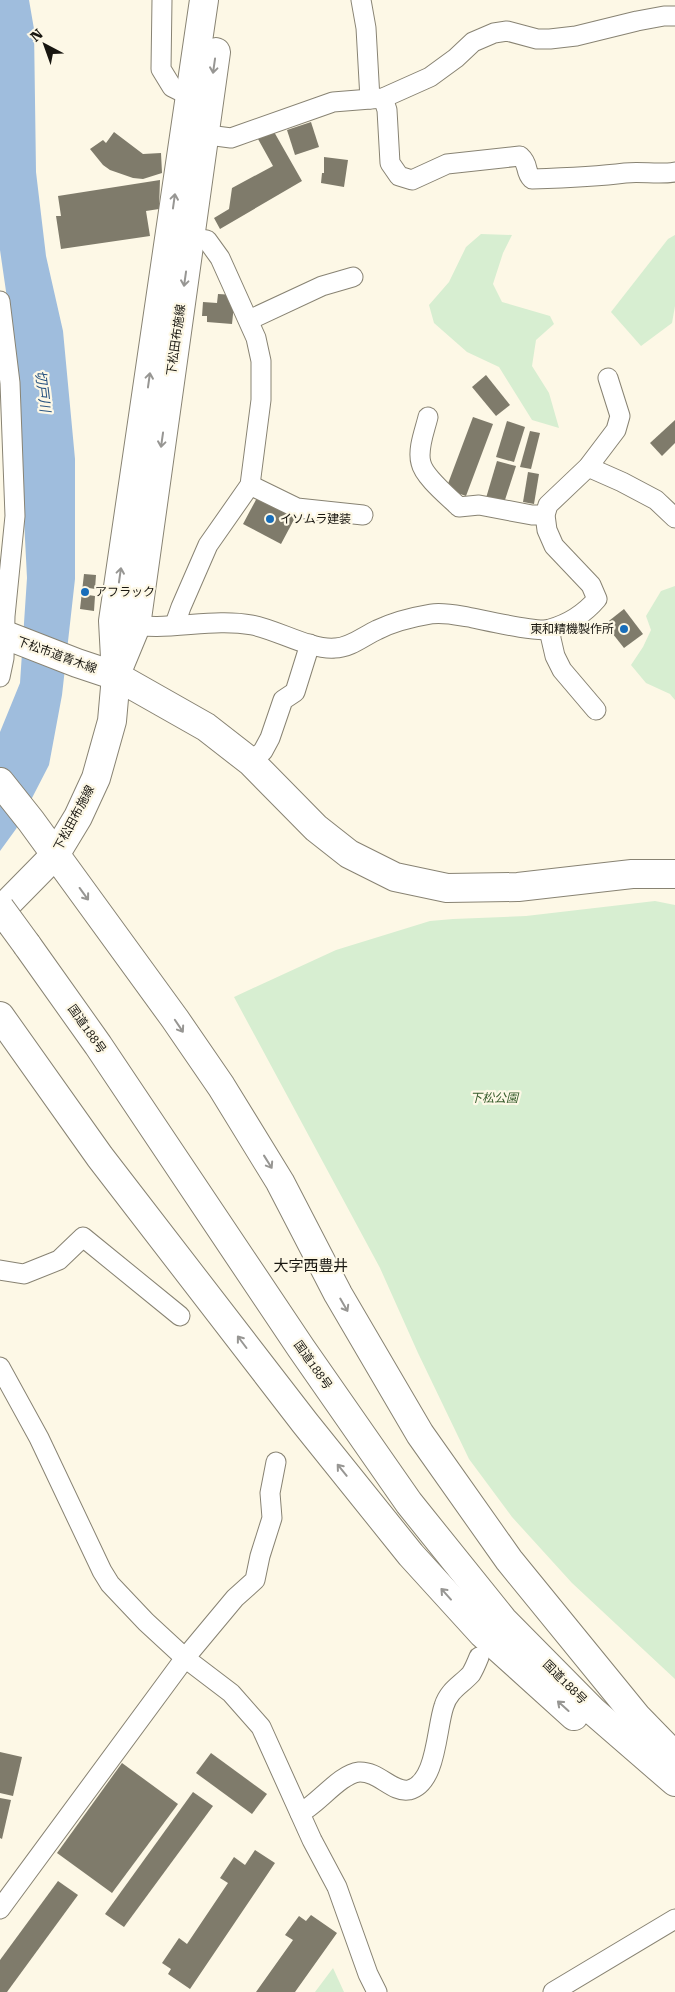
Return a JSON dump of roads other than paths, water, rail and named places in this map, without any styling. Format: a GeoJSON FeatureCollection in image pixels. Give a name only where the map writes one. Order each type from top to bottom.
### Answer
{"type":"FeatureCollection","features":[{"type":"Feature","properties":{"kind":"main road","name":"下松田布施線"},"geometry":{"type":"LineString","coordinates":[[194,133],[190,96],[204,0]]}},
{"type":"Feature","properties":{"kind":"main road","name":"下松田布施線"},"geometry":{"type":"LineString","coordinates":[[0,910],[55,855],[78,817],[96,778],[112,722],[116,676],[194,133],[223,0]]}},
{"type":"Feature","properties":{"kind":"main road","name":"下松市道青木線"},"geometry":{"type":"LineString","coordinates":[[4,636],[116,676],[206,726],[251,762],[316,828],[349,854],[395,876],[447,888],[509,888],[632,874],[675,874]]}},
{"type":"Feature","properties":{"kind":"main road"},"geometry":{"type":"LineString","coordinates":[[0,782],[31,821],[175,1019],[221,1086],[280,1182],[338,1294],[420,1434],[509,1560],[637,1717],[675,1756]]}},
{"type":"Feature","properties":{"kind":"main road","name":"国道188号"},"geometry":{"type":"LineString","coordinates":[[0,910],[98,1045],[301,1348],[409,1503],[503,1620],[593,1711],[675,1783]]}},
{"type":"Feature","properties":{"kind":"main road"},"geometry":{"type":"LineString","coordinates":[[0,1016],[106,1164],[305,1423],[411,1555],[482,1633],[579,1720],[675,1783]]}},
{"type":"Feature","properties":{"kind":"street"},"geometry":{"type":"LineString","coordinates":[[162,0],[161,69],[172,87],[190,96]]}},
{"type":"Feature","properties":{"kind":"street"},"geometry":{"type":"LineString","coordinates":[[361,0],[377,98],[387,110],[390,163],[399,176],[412,180],[447,164],[520,156],[526,162],[528,175],[532,180],[611,176],[626,173],[661,175],[675,172]]}},
{"type":"Feature","properties":{"kind":"street"},"geometry":{"type":"LineString","coordinates":[[194,133],[232,138],[334,102],[377,98],[430,77],[456,58],[473,42],[494,32],[507,31],[537,39],[550,39],[576,36],[637,20],[675,16]]}},
{"type":"Feature","properties":{"kind":"street"},"geometry":{"type":"LineString","coordinates":[[175,624],[208,546],[250,485],[261,400],[261,361],[256,338],[220,258],[206,240],[180,235]]}},
{"type":"Feature","properties":{"kind":"street"},"geometry":{"type":"LineString","coordinates":[[249,320],[322,286],[353,277]]}},
{"type":"Feature","properties":{"kind":"street"},"geometry":{"type":"LineString","coordinates":[[0,301],[10,383],[15,516],[4,636],[4,658],[0,676]]}},
{"type":"Feature","properties":{"kind":"street"},"geometry":{"type":"LineString","coordinates":[[125,623],[154,628],[175,624],[213,622],[251,625],[310,644],[336,648],[350,644],[379,629],[432,614],[454,615],[549,630],[572,620],[591,606],[597,599],[591,585],[554,546],[546,530],[545,515],[548,504],[588,466],[616,430],[620,416],[608,378]]}},
{"type":"Feature","properties":{"kind":"street"},"geometry":{"type":"LineString","coordinates":[[428,417],[420,462],[424,470],[459,507],[478,504],[532,515],[545,515]]}},
{"type":"Feature","properties":{"kind":"street"},"geometry":{"type":"LineString","coordinates":[[588,466],[656,500],[675,518]]}},
{"type":"Feature","properties":{"kind":"street"},"geometry":{"type":"LineString","coordinates":[[250,485],[297,508],[363,515]]}},
{"type":"Feature","properties":{"kind":"street"},"geometry":{"type":"LineString","coordinates":[[549,630],[555,656],[562,670],[596,710]]}},
{"type":"Feature","properties":{"kind":"street"},"geometry":{"type":"LineString","coordinates":[[251,762],[263,751],[270,738],[283,700],[295,692],[310,644]]}},
{"type":"Feature","properties":{"kind":"street"},"geometry":{"type":"LineString","coordinates":[[0,1270],[24,1274],[59,1260],[83,1237],[180,1316]]}},
{"type":"Feature","properties":{"kind":"street"},"geometry":{"type":"LineString","coordinates":[[0,1367],[39,1438],[102,1571],[110,1584],[146,1622],[185,1658],[231,1693],[261,1726],[337,1887],[368,1974],[377,1992]]}},
{"type":"Feature","properties":{"kind":"street"},"geometry":{"type":"LineString","coordinates":[[0,1909],[185,1658],[235,1598],[255,1580],[260,1556],[272,1518],[270,1493],[276,1462]]}},
{"type":"Feature","properties":{"kind":"street"},"geometry":{"type":"LineString","coordinates":[[300,1812],[310,1808],[344,1779],[358,1772],[374,1774],[396,1788],[408,1790],[421,1783],[430,1771],[444,1704],[456,1687],[471,1673],[479,1657]]}},
{"type":"Feature","properties":{"kind":"street"},"geometry":{"type":"LineString","coordinates":[[553,1992],[675,1919]]}},
{"type":"Feature","properties":{"kind":"water","name":"切戸川"},"geometry":{"type":"Polygon","coordinates":[[[0,0],[29,0],[34,29],[36,172],[46,256],[63,331],[75,459],[75,579],[62,695],[49,765],[16,829],[0,851],[0,732],[20,683],[27,578],[16,360],[0,250],[0,0]]]}},
{"type":"Feature","properties":{"kind":"place","name":"イソムラ建装"},"geometry":{"type":"Point","coordinates":[270,519]}},
{"type":"Feature","properties":{"kind":"place","name":"アフラック"},"geometry":{"type":"Point","coordinates":[85,592]}},
{"type":"Feature","properties":{"kind":"place","name":"東和精機製作所"},"geometry":{"type":"Point","coordinates":[624,629]}},
{"type":"Feature","properties":{"kind":"district","name":"大字西豊井"},"geometry":{"type":"Point","coordinates":[311,1266]}},
{"type":"Feature","properties":{"kind":"park label","name":"下松公園"},"geometry":{"type":"Point","coordinates":[494,1098]}}]}
